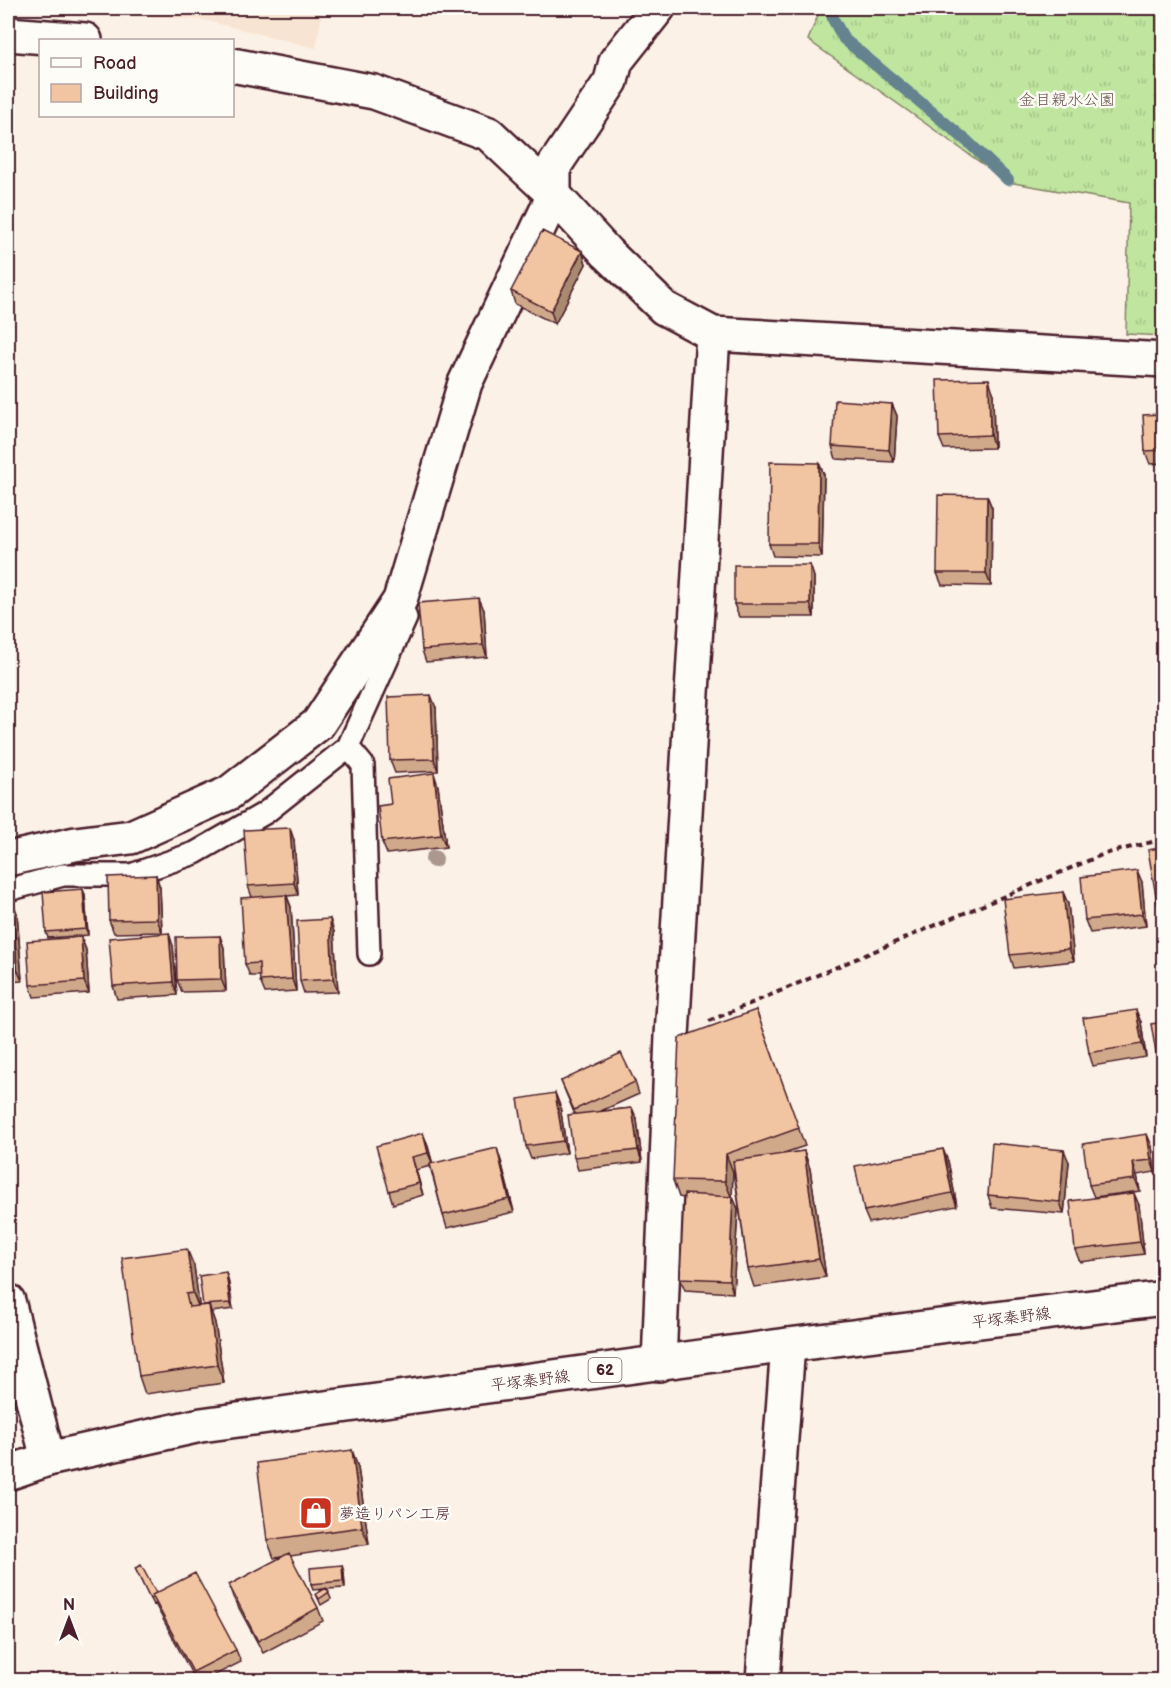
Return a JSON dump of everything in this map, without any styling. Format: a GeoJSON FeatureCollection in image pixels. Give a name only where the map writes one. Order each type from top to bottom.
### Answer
{"type":"FeatureCollection","features":[{"type":"Feature","properties":{"kind":"street"},"geometry":{"type":"LineString","coordinates":[[8,859],[75,844],[131,837],[229,794],[318,724],[400,600],[465,383],[554,195],[554,166],[611,81],[616,60],[658,8]]}},
{"type":"Feature","properties":{"kind":"street"},"geometry":{"type":"LineString","coordinates":[[8,34],[72,39]]}},
{"type":"Feature","properties":{"kind":"street"},"geometry":{"type":"LineString","coordinates":[[234,65],[374,92],[489,134],[554,195],[607,254],[664,308],[712,334],[1164,360]]}},
{"type":"Feature","properties":{"kind":"street"},"geometry":{"type":"LineString","coordinates":[[659,1364],[672,1036],[712,334]]}},
{"type":"Feature","properties":{"kind":"street","name":"平塚秦野線"},"geometry":{"type":"LineString","coordinates":[[8,1473],[48,1459],[201,1425],[788,1345],[1164,1298]]}},
{"type":"Feature","properties":{"kind":"street"},"geometry":{"type":"LineString","coordinates":[[8,1301],[48,1459]]}},
{"type":"Feature","properties":{"kind":"street"},"geometry":{"type":"LineString","coordinates":[[763,1680],[788,1345]]}},
{"type":"Feature","properties":{"kind":"lane"},"geometry":{"type":"LineString","coordinates":[[8,890],[63,875],[131,875],[195,853],[265,813],[348,747],[406,618],[400,600]]}},
{"type":"Feature","properties":{"kind":"lane"},"geometry":{"type":"LineString","coordinates":[[348,747],[363,765],[369,954]]}},
{"type":"Feature","properties":{"kind":"path"},"geometry":{"type":"LineString","coordinates":[[672,1036],[1104,854],[1164,839]]}},
{"type":"Feature","properties":{"kind":"shaded area"},"geometry":{"type":"Polygon","coordinates":[[[29,8],[323,8],[316,48],[204,20],[29,8]]]}},
{"type":"Feature","properties":{"kind":"green space","name":"金目親水公園"},"geometry":{"type":"Polygon","coordinates":[[[821,8],[1163,8],[1163,336],[1126,334],[1129,203],[1008,182],[808,40],[821,8]]]}},
{"type":"Feature","properties":{"kind":"building"},"geometry":{"type":"Polygon","coordinates":[[[542,231],[582,251],[551,311],[511,291],[542,231]]]}},
{"type":"Feature","properties":{"kind":"building"},"geometry":{"type":"Polygon","coordinates":[[[989,379],[990,435],[939,437],[937,380],[989,379]]]}},
{"type":"Feature","properties":{"kind":"building"},"geometry":{"type":"Polygon","coordinates":[[[1164,398],[1164,450],[1145,451],[1143,415],[1162,414],[1161,399],[1164,398]]]}},
{"type":"Feature","properties":{"kind":"building"},"geometry":{"type":"Polygon","coordinates":[[[835,400],[892,404],[889,450],[832,446],[835,400]]]}},
{"type":"Feature","properties":{"kind":"building"},"geometry":{"type":"Polygon","coordinates":[[[770,462],[819,463],[818,544],[769,544],[770,462]]]}},
{"type":"Feature","properties":{"kind":"building"},"geometry":{"type":"Polygon","coordinates":[[[938,495],[987,496],[986,573],[937,573],[938,495]]]}},
{"type":"Feature","properties":{"kind":"building"},"geometry":{"type":"Polygon","coordinates":[[[734,565],[810,565],[810,604],[734,604],[734,565]]]}},
{"type":"Feature","properties":{"kind":"building"},"geometry":{"type":"Polygon","coordinates":[[[479,598],[483,645],[422,650],[418,603],[479,598]]]}},
{"type":"Feature","properties":{"kind":"building"},"geometry":{"type":"Polygon","coordinates":[[[431,695],[434,759],[390,760],[388,697],[431,695]]]}},
{"type":"Feature","properties":{"kind":"building"},"geometry":{"type":"Polygon","coordinates":[[[434,773],[441,835],[382,842],[378,806],[391,804],[388,779],[434,773]]]}},
{"type":"Feature","properties":{"kind":"building"},"geometry":{"type":"Polygon","coordinates":[[[290,828],[294,883],[248,886],[244,830],[290,828]]]}},
{"type":"Feature","properties":{"kind":"building"},"geometry":{"type":"Polygon","coordinates":[[[1164,847],[1164,901],[1157,902],[1148,850],[1164,847]]]}},
{"type":"Feature","properties":{"kind":"building"},"geometry":{"type":"Polygon","coordinates":[[[1137,870],[1142,914],[1085,920],[1081,877],[1137,870]]]}},
{"type":"Feature","properties":{"kind":"building"},"geometry":{"type":"Polygon","coordinates":[[[156,875],[157,919],[109,920],[108,877],[156,875]]]}},
{"type":"Feature","properties":{"kind":"building"},"geometry":{"type":"Polygon","coordinates":[[[83,889],[86,929],[46,932],[43,892],[83,889]]]}},
{"type":"Feature","properties":{"kind":"building"},"geometry":{"type":"Polygon","coordinates":[[[1063,892],[1069,949],[1010,955],[1003,899],[1063,892]]]}},
{"type":"Feature","properties":{"kind":"building"},"geometry":{"type":"Polygon","coordinates":[[[286,895],[292,979],[260,981],[259,963],[245,964],[241,898],[286,895]]]}},
{"type":"Feature","properties":{"kind":"building"},"geometry":{"type":"Polygon","coordinates":[[[12,900],[17,969],[8,970],[8,901],[12,900]]]}},
{"type":"Feature","properties":{"kind":"building"},"geometry":{"type":"Polygon","coordinates":[[[330,919],[333,979],[300,981],[297,921],[330,919]]]}},
{"type":"Feature","properties":{"kind":"building"},"geometry":{"type":"Polygon","coordinates":[[[169,933],[173,982],[113,986],[109,938],[169,933]]]}},
{"type":"Feature","properties":{"kind":"building"},"geometry":{"type":"Polygon","coordinates":[[[220,936],[221,979],[177,980],[176,937],[220,936]]]}},
{"type":"Feature","properties":{"kind":"building"},"geometry":{"type":"Polygon","coordinates":[[[81,937],[84,981],[30,985],[27,941],[81,937]]]}},
{"type":"Feature","properties":{"kind":"building"},"geometry":{"type":"Polygon","coordinates":[[[756,1010],[799,1128],[726,1154],[725,1181],[673,1180],[679,1038],[756,1010]]]}},
{"type":"Feature","properties":{"kind":"building"},"geometry":{"type":"Polygon","coordinates":[[[1136,1010],[1142,1044],[1089,1053],[1083,1018],[1136,1010]]]}},
{"type":"Feature","properties":{"kind":"building"},"geometry":{"type":"Polygon","coordinates":[[[1164,1022],[1164,1094],[1163,1094],[1151,1024],[1164,1022]]]}},
{"type":"Feature","properties":{"kind":"building"},"geometry":{"type":"Polygon","coordinates":[[[621,1053],[635,1082],[574,1110],[561,1081],[621,1053]]]}},
{"type":"Feature","properties":{"kind":"building"},"geometry":{"type":"Polygon","coordinates":[[[555,1093],[563,1141],[526,1146],[518,1099],[555,1093]]]}},
{"type":"Feature","properties":{"kind":"building"},"geometry":{"type":"Polygon","coordinates":[[[632,1108],[638,1150],[574,1157],[568,1115],[632,1108]]]}},
{"type":"Feature","properties":{"kind":"building"},"geometry":{"type":"Polygon","coordinates":[[[423,1133],[428,1153],[412,1157],[419,1183],[389,1191],[376,1146],[423,1133]]]}},
{"type":"Feature","properties":{"kind":"building"},"geometry":{"type":"Polygon","coordinates":[[[1147,1134],[1151,1160],[1133,1162],[1135,1179],[1089,1185],[1083,1144],[1147,1134]]]}},
{"type":"Feature","properties":{"kind":"building"},"geometry":{"type":"Polygon","coordinates":[[[992,1143],[1064,1150],[1060,1202],[988,1195],[992,1143]]]}},
{"type":"Feature","properties":{"kind":"building"},"geometry":{"type":"Polygon","coordinates":[[[497,1148],[509,1199],[443,1215],[430,1164],[497,1148]]]}},
{"type":"Feature","properties":{"kind":"building"},"geometry":{"type":"Polygon","coordinates":[[[943,1149],[952,1193],[864,1211],[855,1166],[943,1149]]]}},
{"type":"Feature","properties":{"kind":"building"},"geometry":{"type":"Polygon","coordinates":[[[804,1151],[819,1259],[748,1269],[733,1161],[804,1151]]]}},
{"type":"Feature","properties":{"kind":"building"},"geometry":{"type":"Polygon","coordinates":[[[1134,1193],[1140,1242],[1075,1250],[1070,1201],[1134,1193]]]}},
{"type":"Feature","properties":{"kind":"building"},"geometry":{"type":"Polygon","coordinates":[[[684,1194],[733,1197],[729,1280],[680,1278],[684,1194]]]}},
{"type":"Feature","properties":{"kind":"building"},"geometry":{"type":"Polygon","coordinates":[[[187,1249],[193,1293],[186,1294],[189,1307],[209,1305],[217,1365],[139,1376],[122,1258],[187,1249]]]}},
{"type":"Feature","properties":{"kind":"building"},"geometry":{"type":"Polygon","coordinates":[[[226,1272],[230,1303],[203,1305],[199,1276],[226,1272]]]}},
{"type":"Feature","properties":{"kind":"building"},"geometry":{"type":"Polygon","coordinates":[[[352,1450],[362,1527],[267,1540],[257,1463],[352,1450]]]}},
{"type":"Feature","properties":{"kind":"building"},"geometry":{"type":"Polygon","coordinates":[[[289,1553],[318,1608],[258,1641],[229,1585],[289,1553]]]}},
{"type":"Feature","properties":{"kind":"building"},"geometry":{"type":"Polygon","coordinates":[[[141,1565],[156,1593],[150,1599],[135,1568],[141,1565]]]}},
{"type":"Feature","properties":{"kind":"building"},"geometry":{"type":"Polygon","coordinates":[[[342,1565],[343,1581],[311,1584],[310,1568],[342,1565]]]}},
{"type":"Feature","properties":{"kind":"building"},"geometry":{"type":"Polygon","coordinates":[[[195,1573],[236,1650],[193,1672],[152,1595],[195,1573]]]}},
{"type":"Feature","properties":{"kind":"building"},"geometry":{"type":"Polygon","coordinates":[[[326,1588],[329,1592],[319,1599],[316,1594],[326,1588]]]}},
{"type":"Feature","properties":{"kind":"waterway"},"geometry":{"type":"LineString","coordinates":[[831,8],[833,19],[844,39],[967,141],[1008,180]]}},
{"type":"Feature","properties":{"kind":"place","name":"夢造りパン工房"},"geometry":{"type":"Point","coordinates":[316,1513]}}]}
